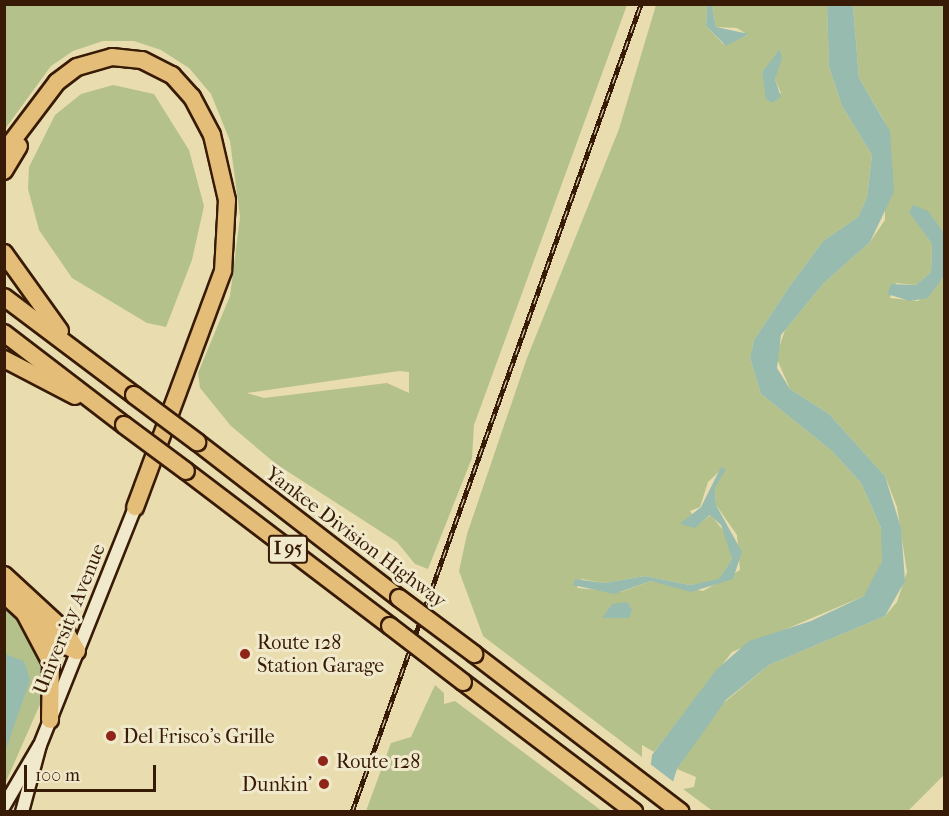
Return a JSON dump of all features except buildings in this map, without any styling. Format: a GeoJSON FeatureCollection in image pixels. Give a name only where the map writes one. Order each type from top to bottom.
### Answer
{"type":"FeatureCollection","features":[{"type":"Feature","properties":{"kind":"highway"},"geometry":{"type":"LineString","coordinates":[[4,152],[52,87],[77,67],[112,57],[137,58],[160,67],[183,85],[218,152],[227,211],[220,281],[135,507]]}},
{"type":"Feature","properties":{"kind":"highway"},"geometry":{"type":"LineString","coordinates":[[4,171],[29,121]]}},
{"type":"Feature","properties":{"kind":"highway"},"geometry":{"type":"LineString","coordinates":[[4,253],[26,291],[80,354]]}},
{"type":"Feature","properties":{"kind":"highway","name":"Yankee Division Highway"},"geometry":{"type":"LineString","coordinates":[[4,297],[680,810]]}},
{"type":"Feature","properties":{"kind":"highway","name":"I 95"},"geometry":{"type":"LineString","coordinates":[[4,333],[630,809]]}},
{"type":"Feature","properties":{"kind":"highway"},"geometry":{"type":"LineString","coordinates":[[4,359],[106,410]]}},
{"type":"Feature","properties":{"kind":"highway"},"geometry":{"type":"LineString","coordinates":[[4,575],[60,627],[77,651]]}},
{"type":"Feature","properties":{"kind":"highway"},"geometry":{"type":"LineString","coordinates":[[4,594],[54,639],[77,651]]}},
{"type":"Feature","properties":{"kind":"highway"},"geometry":{"type":"LineString","coordinates":[[24,612],[51,663],[50,720]]}},
{"type":"Feature","properties":{"kind":"main road","name":"University Avenue"},"geometry":{"type":"LineString","coordinates":[[22,812],[40,745],[135,507]]}},
{"type":"Feature","properties":{"kind":"main road","name":"University Avenue"},"geometry":{"type":"LineString","coordinates":[[4,806],[40,745]]}},
{"type":"Feature","properties":{"kind":"green space"},"geometry":{"type":"Polygon","coordinates":[[[4,5],[627,5],[474,425],[472,458],[428,569],[415,564],[397,542],[276,464],[231,426],[200,388],[198,373],[230,296],[240,217],[230,141],[211,94],[189,68],[161,50],[134,41],[103,41],[73,51],[51,66],[5,129],[4,5]],[[399,371],[247,393],[264,398],[387,383],[409,393],[409,372],[399,371]]]}},
{"type":"Feature","properties":{"kind":"green space"},"geometry":{"type":"Polygon","coordinates":[[[656,5],[707,5],[706,26],[723,44],[748,35],[737,28],[716,27],[712,5],[827,5],[829,67],[842,106],[872,155],[867,197],[858,217],[823,241],[754,340],[750,358],[761,394],[832,451],[861,483],[881,528],[884,554],[875,583],[864,596],[732,652],[654,752],[642,745],[642,757],[483,636],[459,571],[467,534],[527,358],[619,129],[656,5]],[[781,50],[762,72],[768,101],[781,93],[775,79],[781,50]],[[724,467],[708,482],[700,507],[690,511],[699,524],[711,515],[726,534],[732,559],[719,580],[690,585],[645,576],[604,583],[581,579],[577,588],[621,592],[651,581],[703,591],[740,570],[737,535],[716,505],[715,488],[724,467]]]}},
{"type":"Feature","properties":{"kind":"green space"},"geometry":{"type":"Polygon","coordinates":[[[853,5],[944,5],[944,233],[913,217],[932,244],[931,272],[916,285],[896,283],[890,298],[918,301],[944,277],[944,775],[908,811],[714,812],[683,789],[694,787],[696,777],[677,769],[720,706],[769,665],[885,616],[897,602],[907,572],[897,507],[885,476],[829,414],[790,389],[776,357],[785,330],[823,284],[870,242],[885,220],[885,122],[859,78],[853,5]]]}},
{"type":"Feature","properties":{"kind":"green space"},"geometry":{"type":"Polygon","coordinates":[[[113,85],[154,94],[189,150],[204,206],[192,260],[166,327],[147,323],[72,278],[39,230],[28,189],[29,167],[55,115],[81,94],[113,85]]]}},
{"type":"Feature","properties":{"kind":"green space"},"geometry":{"type":"Polygon","coordinates":[[[5,608],[42,646],[45,693],[5,784],[5,608]]]}},
{"type":"Feature","properties":{"kind":"green space"},"geometry":{"type":"Polygon","coordinates":[[[435,685],[444,693],[444,704],[455,701],[602,811],[366,811],[391,743],[411,737],[435,685]]]}},
{"type":"Feature","properties":{"kind":"water"},"geometry":{"type":"Polygon","coordinates":[[[707,5],[712,5],[716,27],[749,34],[726,46],[706,26],[707,5]]]}},
{"type":"Feature","properties":{"kind":"water"},"geometry":{"type":"Polygon","coordinates":[[[827,5],[853,5],[859,78],[890,131],[894,192],[870,242],[823,284],[781,335],[777,368],[790,389],[829,414],[885,476],[901,528],[905,581],[885,616],[769,665],[726,700],[677,769],[664,811],[649,780],[652,755],[716,670],[749,641],[811,621],[864,596],[882,561],[881,528],[861,483],[832,451],[761,394],[750,358],[754,340],[789,287],[823,241],[858,217],[867,197],[872,155],[842,106],[829,67],[827,5]]]}},
{"type":"Feature","properties":{"kind":"water"},"geometry":{"type":"Polygon","coordinates":[[[780,49],[782,59],[775,79],[781,97],[772,103],[766,99],[762,72],[780,49]]]}},
{"type":"Feature","properties":{"kind":"water"},"geometry":{"type":"Polygon","coordinates":[[[913,205],[928,211],[944,233],[944,276],[928,298],[910,301],[887,294],[891,284],[916,285],[931,272],[932,244],[909,212],[913,205]]]}},
{"type":"Feature","properties":{"kind":"water"},"geometry":{"type":"Polygon","coordinates":[[[721,467],[726,469],[715,488],[716,505],[742,552],[733,579],[691,592],[651,581],[614,594],[573,585],[575,579],[604,583],[645,576],[690,585],[719,579],[732,559],[721,525],[710,515],[695,528],[680,524],[701,507],[721,467]]]}},
{"type":"Feature","properties":{"kind":"water"},"geometry":{"type":"Polygon","coordinates":[[[627,602],[632,610],[629,618],[602,618],[612,604],[627,602]]]}},
{"type":"Feature","properties":{"kind":"water"},"geometry":{"type":"Polygon","coordinates":[[[5,654],[24,661],[30,680],[5,752],[5,654]]]}},
{"type":"Feature","properties":{"kind":"pier"},"geometry":{"type":"Polygon","coordinates":[[[649,763],[675,783],[667,812],[639,812],[649,763]]]}},
{"type":"Feature","properties":{"kind":"railway"},"geometry":{"type":"LineString","coordinates":[[352,812],[641,4]]}},
{"type":"Feature","properties":{"kind":"place","name":"Route 128 Station Garage"},"geometry":{"type":"Point","coordinates":[245,654]}},
{"type":"Feature","properties":{"kind":"place","name":"Del Frisco's Grille"},"geometry":{"type":"Point","coordinates":[111,736]}},
{"type":"Feature","properties":{"kind":"place","name":"Route 128"},"geometry":{"type":"Point","coordinates":[323,761]}},
{"type":"Feature","properties":{"kind":"place","name":"Dunkin'"},"geometry":{"type":"Point","coordinates":[324,784]}}]}
